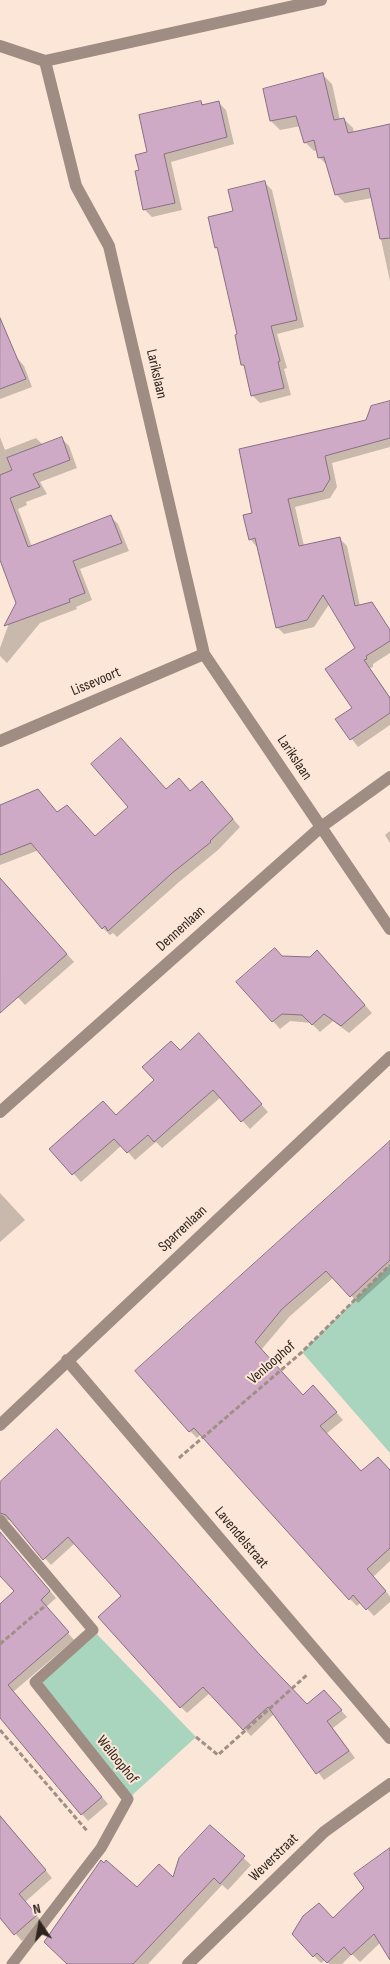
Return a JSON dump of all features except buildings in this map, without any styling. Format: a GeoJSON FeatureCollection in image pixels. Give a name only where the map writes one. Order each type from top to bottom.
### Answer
{"type":"FeatureCollection","features":[{"type":"Feature","properties":{"kind":"street"},"geometry":{"type":"LineString","coordinates":[[0,46],[44,61],[322,0]]}},
{"type":"Feature","properties":{"kind":"street","name":"Larikslaan"},"geometry":{"type":"LineString","coordinates":[[44,61],[76,186],[109,246],[204,654],[390,929]]}},
{"type":"Feature","properties":{"kind":"street","name":"Lissevoort"},"geometry":{"type":"LineString","coordinates":[[0,741],[204,654]]}},
{"type":"Feature","properties":{"kind":"street","name":"Dennenlaan"},"geometry":{"type":"LineString","coordinates":[[0,1112],[321,827],[390,777]]}},
{"type":"Feature","properties":{"kind":"street","name":"Sparrenlaan"},"geometry":{"type":"LineString","coordinates":[[0,1425],[390,1057]]}},
{"type":"Feature","properties":{"kind":"street","name":"Lavendelstraat"},"geometry":{"type":"LineString","coordinates":[[67,1360],[390,1738]]}},
{"type":"Feature","properties":{"kind":"street","name":"Weverstraat"},"geometry":{"type":"LineString","coordinates":[[188,1964],[324,1832],[390,1784]]}},
{"type":"Feature","properties":{"kind":"lane","name":"Weiloophof"},"geometry":{"type":"LineString","coordinates":[[0,1520],[93,1630],[35,1682],[128,1799],[101,1848],[12,1964]]}},
{"type":"Feature","properties":{"kind":"path","name":"Venloophof"},"geometry":{"type":"LineString","coordinates":[[163,1471],[302,1352],[390,1264]]}},
{"type":"Feature","properties":{"kind":"path"},"geometry":{"type":"LineString","coordinates":[[0,1644],[62,1592]]}},
{"type":"Feature","properties":{"kind":"path"},"geometry":{"type":"LineString","coordinates":[[196,1736],[218,1755],[324,1660]]}},
{"type":"Feature","properties":{"kind":"path"},"geometry":{"type":"LineString","coordinates":[[0,1730],[101,1848]]}},
{"type":"Feature","properties":{"kind":"green space"},"geometry":{"type":"Polygon","coordinates":[[[390,1265],[390,1453],[302,1352],[390,1265]]]}},
{"type":"Feature","properties":{"kind":"green space"},"geometry":{"type":"Polygon","coordinates":[[[93,1630],[196,1737],[128,1799],[35,1682],[93,1630]]]}}]}
